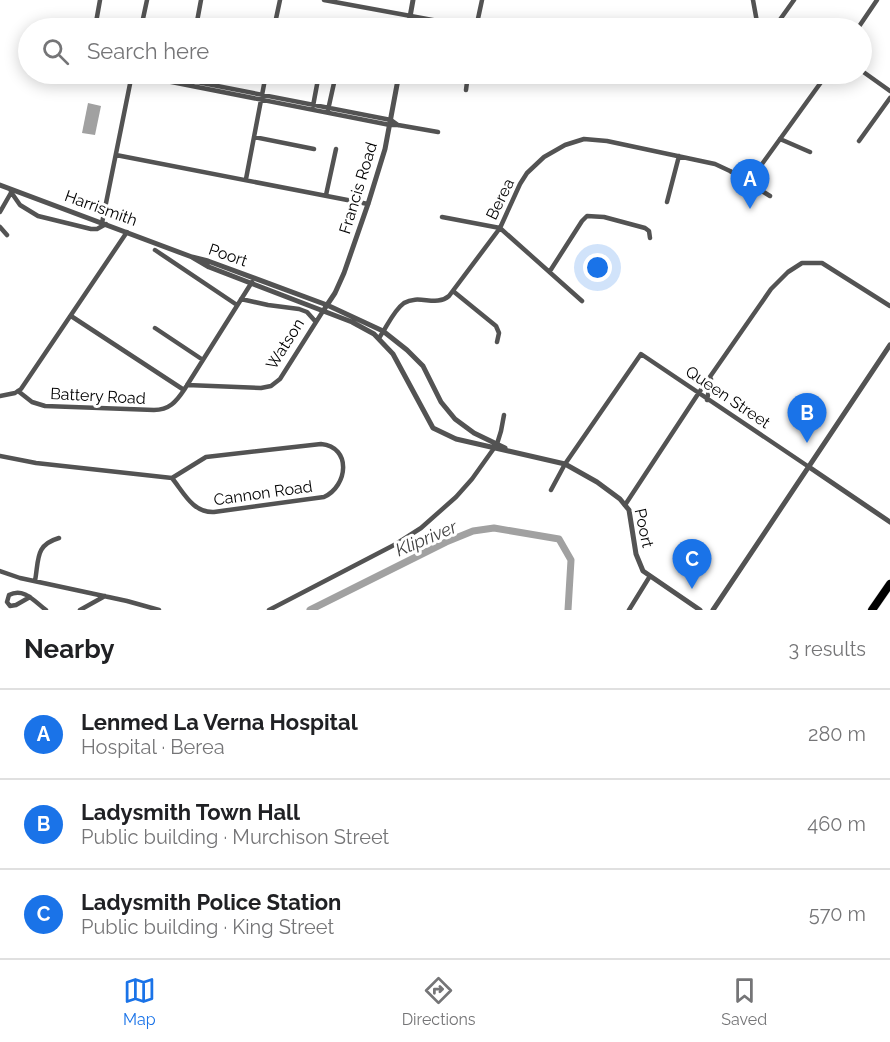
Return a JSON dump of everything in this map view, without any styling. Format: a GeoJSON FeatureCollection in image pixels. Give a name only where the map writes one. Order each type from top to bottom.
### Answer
{"type":"FeatureCollection","features":[{"type":"Feature","properties":{"kind":"highway"},"geometry":{"type":"LineString","coordinates":[[872,610],[890,584]]}},
{"type":"Feature","properties":{"kind":"street"},"geometry":{"type":"LineString","coordinates":[[97,18],[100,0]]}},
{"type":"Feature","properties":{"kind":"street"},"geometry":{"type":"LineString","coordinates":[[143,18],[147,0]]}},
{"type":"Feature","properties":{"kind":"street"},"geometry":{"type":"LineString","coordinates":[[198,18],[201,0]]}},
{"type":"Feature","properties":{"kind":"street"},"geometry":{"type":"LineString","coordinates":[[276,18],[280,0]]}},
{"type":"Feature","properties":{"kind":"street"},"geometry":{"type":"LineString","coordinates":[[324,0],[421,18]]}},
{"type":"Feature","properties":{"kind":"street"},"geometry":{"type":"LineString","coordinates":[[410,16],[413,0]]}},
{"type":"Feature","properties":{"kind":"street"},"geometry":{"type":"LineString","coordinates":[[478,18],[482,0]]}},
{"type":"Feature","properties":{"kind":"street"},"geometry":{"type":"LineString","coordinates":[[753,0],[757,18]]}},
{"type":"Feature","properties":{"kind":"street"},"geometry":{"type":"LineString","coordinates":[[781,18],[794,0]]}},
{"type":"Feature","properties":{"kind":"street"},"geometry":{"type":"LineString","coordinates":[[865,18],[877,0]]}},
{"type":"Feature","properties":{"kind":"street"},"geometry":{"type":"LineString","coordinates":[[872,79],[890,91]]}},
{"type":"Feature","properties":{"kind":"street"},"geometry":{"type":"LineString","coordinates":[[12,191],[20,205],[38,216],[91,230],[100,228],[104,224],[130,84]]}},
{"type":"Feature","properties":{"kind":"street"},"geometry":{"type":"LineString","coordinates":[[192,84],[438,132]]}},
{"type":"Feature","properties":{"kind":"street"},"geometry":{"type":"LineString","coordinates":[[246,179],[264,84]]}},
{"type":"Feature","properties":{"kind":"street"},"geometry":{"type":"LineString","coordinates":[[313,107],[318,84]]}},
{"type":"Feature","properties":{"kind":"street"},"geometry":{"type":"LineString","coordinates":[[328,110],[334,84]]}},
{"type":"Feature","properties":{"kind":"street","name":"Francis Road"},"geometry":{"type":"LineString","coordinates":[[325,308],[344,273],[383,158],[397,84]]}},
{"type":"Feature","properties":{"kind":"street"},"geometry":{"type":"LineString","coordinates":[[466,90],[467,84]]}},
{"type":"Feature","properties":{"kind":"street"},"geometry":{"type":"LineString","coordinates":[[749,182],[820,84]]}},
{"type":"Feature","properties":{"kind":"street"},"geometry":{"type":"LineString","coordinates":[[858,141],[890,98]]}},
{"type":"Feature","properties":{"kind":"street"},"geometry":{"type":"LineString","coordinates":[[254,137],[314,149]]}},
{"type":"Feature","properties":{"kind":"street","name":"Berea"},"geometry":{"type":"LineString","coordinates":[[453,291],[500,228],[527,173],[544,157],[566,145],[584,139],[679,156],[723,167],[770,196]]}},
{"type":"Feature","properties":{"kind":"street"},"geometry":{"type":"LineString","coordinates":[[780,139],[810,152]]}},
{"type":"Feature","properties":{"kind":"street"},"geometry":{"type":"LineString","coordinates":[[326,195],[336,149]]}},
{"type":"Feature","properties":{"kind":"street"},"geometry":{"type":"LineString","coordinates":[[117,155],[368,204]]}},
{"type":"Feature","properties":{"kind":"street"},"geometry":{"type":"LineString","coordinates":[[667,202],[679,156]]}},
{"type":"Feature","properties":{"kind":"street","name":"Harrismith"},"geometry":{"type":"LineString","coordinates":[[0,185],[192,258]]}},
{"type":"Feature","properties":{"kind":"street"},"geometry":{"type":"LineString","coordinates":[[0,212],[12,191]]}},
{"type":"Feature","properties":{"kind":"street"},"geometry":{"type":"LineString","coordinates":[[550,271],[587,216],[604,217],[645,228],[649,231],[651,238]]}},
{"type":"Feature","properties":{"kind":"street"},"geometry":{"type":"LineString","coordinates":[[442,217],[500,228],[582,301]]}},
{"type":"Feature","properties":{"kind":"street"},"geometry":{"type":"LineString","coordinates":[[0,227],[7,235]]}},
{"type":"Feature","properties":{"kind":"street"},"geometry":{"type":"LineString","coordinates":[[0,396],[18,391],[127,232]]}},
{"type":"Feature","properties":{"kind":"street"},"geometry":{"type":"LineString","coordinates":[[155,250],[237,305]]}},
{"type":"Feature","properties":{"kind":"street","name":"Poort"},"geometry":{"type":"LineString","coordinates":[[192,258],[208,261],[252,281],[383,331],[408,350],[423,366],[441,402],[455,419],[496,446]]}},
{"type":"Feature","properties":{"kind":"street"},"geometry":{"type":"LineString","coordinates":[[626,505],[698,394],[771,290],[788,272],[802,263],[822,263],[890,306]]}},
{"type":"Feature","properties":{"kind":"street","name":"Battery Road"},"geometry":{"type":"LineString","coordinates":[[18,391],[28,400],[40,405],[166,409],[184,390],[252,281]]}},
{"type":"Feature","properties":{"kind":"street"},"geometry":{"type":"LineString","coordinates":[[379,338],[398,308],[404,303],[420,299],[440,301],[447,298],[453,291],[496,326],[499,333],[497,342]]}},
{"type":"Feature","properties":{"kind":"street"},"geometry":{"type":"LineString","coordinates":[[241,299],[299,309],[315,321]]}},
{"type":"Feature","properties":{"kind":"street","name":"Poort"},"geometry":{"type":"LineString","coordinates":[[325,308],[379,338],[393,354],[433,428],[447,436],[566,464],[597,482],[626,505],[630,514],[636,558],[641,568],[650,576]]}},
{"type":"Feature","properties":{"kind":"street","name":"Watson"},"geometry":{"type":"LineString","coordinates":[[187,385],[261,388],[271,386],[282,375],[325,308]]}},
{"type":"Feature","properties":{"kind":"street"},"geometry":{"type":"LineString","coordinates":[[71,316],[184,390]]}},
{"type":"Feature","properties":{"kind":"street"},"geometry":{"type":"LineString","coordinates":[[155,328],[203,360]]}},
{"type":"Feature","properties":{"kind":"street"},"geometry":{"type":"LineString","coordinates":[[713,610],[890,345]]}},
{"type":"Feature","properties":{"kind":"street","name":"Queen Street"},"geometry":{"type":"LineString","coordinates":[[566,464],[641,354],[890,522]]}},
{"type":"Feature","properties":{"kind":"street"},"geometry":{"type":"LineString","coordinates":[[707,400],[708,388],[714,372]]}},
{"type":"Feature","properties":{"kind":"street"},"geometry":{"type":"LineString","coordinates":[[269,610],[413,533],[462,491],[496,446],[504,415]]}},
{"type":"Feature","properties":{"kind":"street","name":"Cannon Road"},"geometry":{"type":"LineString","coordinates":[[321,444],[336,449],[343,462],[339,484],[334,491],[324,497],[214,512],[197,509],[172,478],[206,457],[321,444]]}},
{"type":"Feature","properties":{"kind":"street"},"geometry":{"type":"LineString","coordinates":[[0,456],[36,463],[172,478]]}},
{"type":"Feature","properties":{"kind":"street"},"geometry":{"type":"LineString","coordinates":[[551,489],[566,464]]}},
{"type":"Feature","properties":{"kind":"street"},"geometry":{"type":"LineString","coordinates":[[35,581],[43,546],[59,538]]}},
{"type":"Feature","properties":{"kind":"street"},"geometry":{"type":"LineString","coordinates":[[0,570],[35,581],[159,610]]}},
{"type":"Feature","properties":{"kind":"street"},"geometry":{"type":"LineString","coordinates":[[629,610],[650,576],[700,610]]}},
{"type":"Feature","properties":{"kind":"street"},"geometry":{"type":"LineString","coordinates":[[30,597],[15,606],[10,606],[7,602],[8,596],[13,593],[30,597],[37,600],[46,610]]}},
{"type":"Feature","properties":{"kind":"street"},"geometry":{"type":"LineString","coordinates":[[80,610],[105,596]]}},
{"type":"Feature","properties":{"kind":"shaded area"},"geometry":{"type":"Polygon","coordinates":[[[88,103],[101,106],[95,135],[82,133],[88,103]]]}},
{"type":"Feature","properties":{"kind":"waterway","name":"Klipriver"},"geometry":{"type":"LineString","coordinates":[[310,610],[446,542],[473,531],[494,528],[559,539],[571,560],[568,610]]}},
{"type":"Feature","properties":{"kind":"place","name":"Lenmed La Verna Hospital"},"geometry":{"type":"Point","coordinates":[750,209]}},
{"type":"Feature","properties":{"kind":"place","name":"Ladysmith Town Hall"},"geometry":{"type":"Point","coordinates":[807,443]}},
{"type":"Feature","properties":{"kind":"place","name":"Ladysmith Police Station"},"geometry":{"type":"Point","coordinates":[692,589]}}]}
